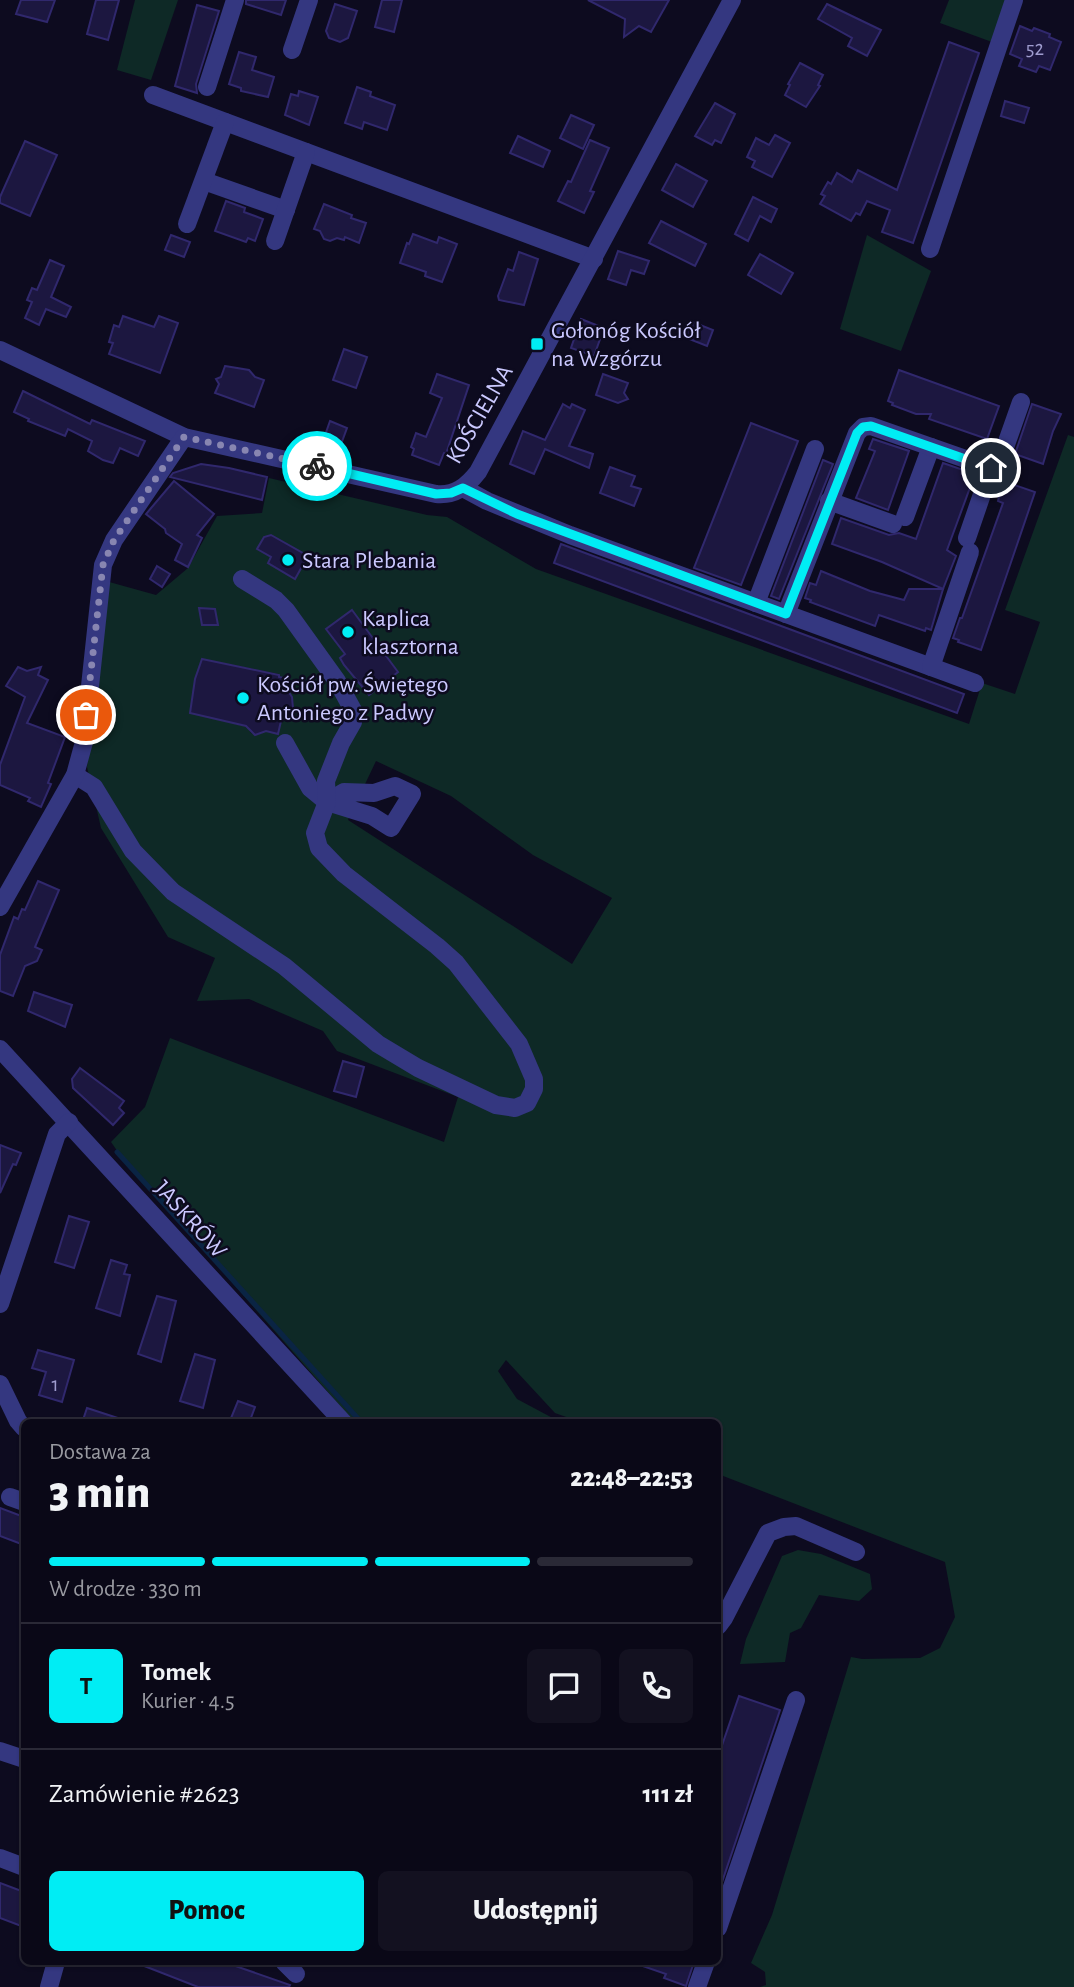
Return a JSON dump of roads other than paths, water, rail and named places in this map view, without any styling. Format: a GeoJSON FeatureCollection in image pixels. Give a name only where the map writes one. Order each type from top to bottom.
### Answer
{"type":"FeatureCollection","features":[{"type":"Feature","properties":{"kind":"street"},"geometry":{"type":"LineString","coordinates":[[207,87],[235,0]]}},
{"type":"Feature","properties":{"kind":"street"},"geometry":{"type":"LineString","coordinates":[[292,50],[309,0]]}},
{"type":"Feature","properties":{"kind":"street","name":"KOŚCIELNA"},"geometry":{"type":"LineString","coordinates":[[0,350],[184,437],[436,494],[451,493],[463,488],[478,472],[732,0]]}},
{"type":"Feature","properties":{"kind":"street"},"geometry":{"type":"LineString","coordinates":[[930,248],[1014,0]]}},
{"type":"Feature","properties":{"kind":"street"},"geometry":{"type":"LineString","coordinates":[[153,95],[594,258]]}},
{"type":"Feature","properties":{"kind":"street"},"geometry":{"type":"LineString","coordinates":[[187,224],[225,122]]}},
{"type":"Feature","properties":{"kind":"street"},"geometry":{"type":"LineString","coordinates":[[275,240],[306,152]]}},
{"type":"Feature","properties":{"kind":"street"},"geometry":{"type":"LineString","coordinates":[[204,181],[286,210]]}},
{"type":"Feature","properties":{"kind":"street"},"geometry":{"type":"LineString","coordinates":[[786,614],[857,433],[863,427],[871,426],[997,470],[1021,402]]}},
{"type":"Feature","properties":{"kind":"street"},"geometry":{"type":"LineString","coordinates":[[0,907],[75,775],[83,742],[103,565],[114,540],[184,437]]}},
{"type":"Feature","properties":{"kind":"street"},"geometry":{"type":"LineString","coordinates":[[829,501],[899,521],[931,447]]}},
{"type":"Feature","properties":{"kind":"street"},"geometry":{"type":"LineString","coordinates":[[756,603],[815,450]]}},
{"type":"Feature","properties":{"kind":"street"},"geometry":{"type":"LineString","coordinates":[[931,667],[991,468]]}},
{"type":"Feature","properties":{"kind":"street"},"geometry":{"type":"LineString","coordinates":[[463,488],[528,518],[975,682]]}},
{"type":"Feature","properties":{"kind":"street"},"geometry":{"type":"LineString","coordinates":[[75,775],[94,787],[133,850],[178,897],[284,966],[363,1032],[396,1055],[496,1105],[509,1108],[523,1105],[529,1099],[534,1089],[530,1066],[514,1037],[456,963],[344,874],[319,848],[316,828],[327,802],[326,781],[341,743],[353,722],[354,712],[337,681],[286,610],[276,600],[242,579]]}},
{"type":"Feature","properties":{"kind":"street"},"geometry":{"type":"LineString","coordinates":[[285,743],[310,788],[327,802]]}},
{"type":"Feature","properties":{"kind":"street","name":"JASKRÓW"},"geometry":{"type":"LineString","coordinates":[[0,1049],[340,1419]]}},
{"type":"Feature","properties":{"kind":"street"},"geometry":{"type":"LineString","coordinates":[[0,1304],[57,1134],[69,1122]]}},
{"type":"Feature","properties":{"kind":"street"},"geometry":{"type":"LineString","coordinates":[[0,1384],[21,1424]]}},
{"type":"Feature","properties":{"kind":"street"},"geometry":{"type":"LineString","coordinates":[[721,1622],[768,1533],[796,1526],[856,1552]]}},
{"type":"Feature","properties":{"kind":"street"},"geometry":{"type":"LineString","coordinates":[[721,1919],[796,1700]]}},
{"type":"Feature","properties":{"kind":"street"},"geometry":{"type":"LineString","coordinates":[[0,1751],[21,1758]]}},
{"type":"Feature","properties":{"kind":"street"},"geometry":{"type":"LineString","coordinates":[[0,1858],[21,1866]]}},
{"type":"Feature","properties":{"kind":"street"},"geometry":{"type":"LineString","coordinates":[[49,1987],[55,1965]]}},
{"type":"Feature","properties":{"kind":"street"},"geometry":{"type":"LineString","coordinates":[[697,1987],[705,1965]]}},
{"type":"Feature","properties":{"kind":"waterway"},"geometry":{"type":"LineString","coordinates":[[117,1152],[358,1419]]}},
{"type":"Feature","properties":{"kind":"place","name":"Gołonóg Kościół na Wzgórzu"},"geometry":{"type":"Point","coordinates":[537,344]}},
{"type":"Feature","properties":{"kind":"place","name":"Stara Plebania"},"geometry":{"type":"Point","coordinates":[288,560]}},
{"type":"Feature","properties":{"kind":"place","name":"Kaplica klasztorna"},"geometry":{"type":"Point","coordinates":[348,632]}},
{"type":"Feature","properties":{"kind":"place","name":"Kościół pw. Świętego Antoniego z Padwy"},"geometry":{"type":"Point","coordinates":[243,698]}}]}
